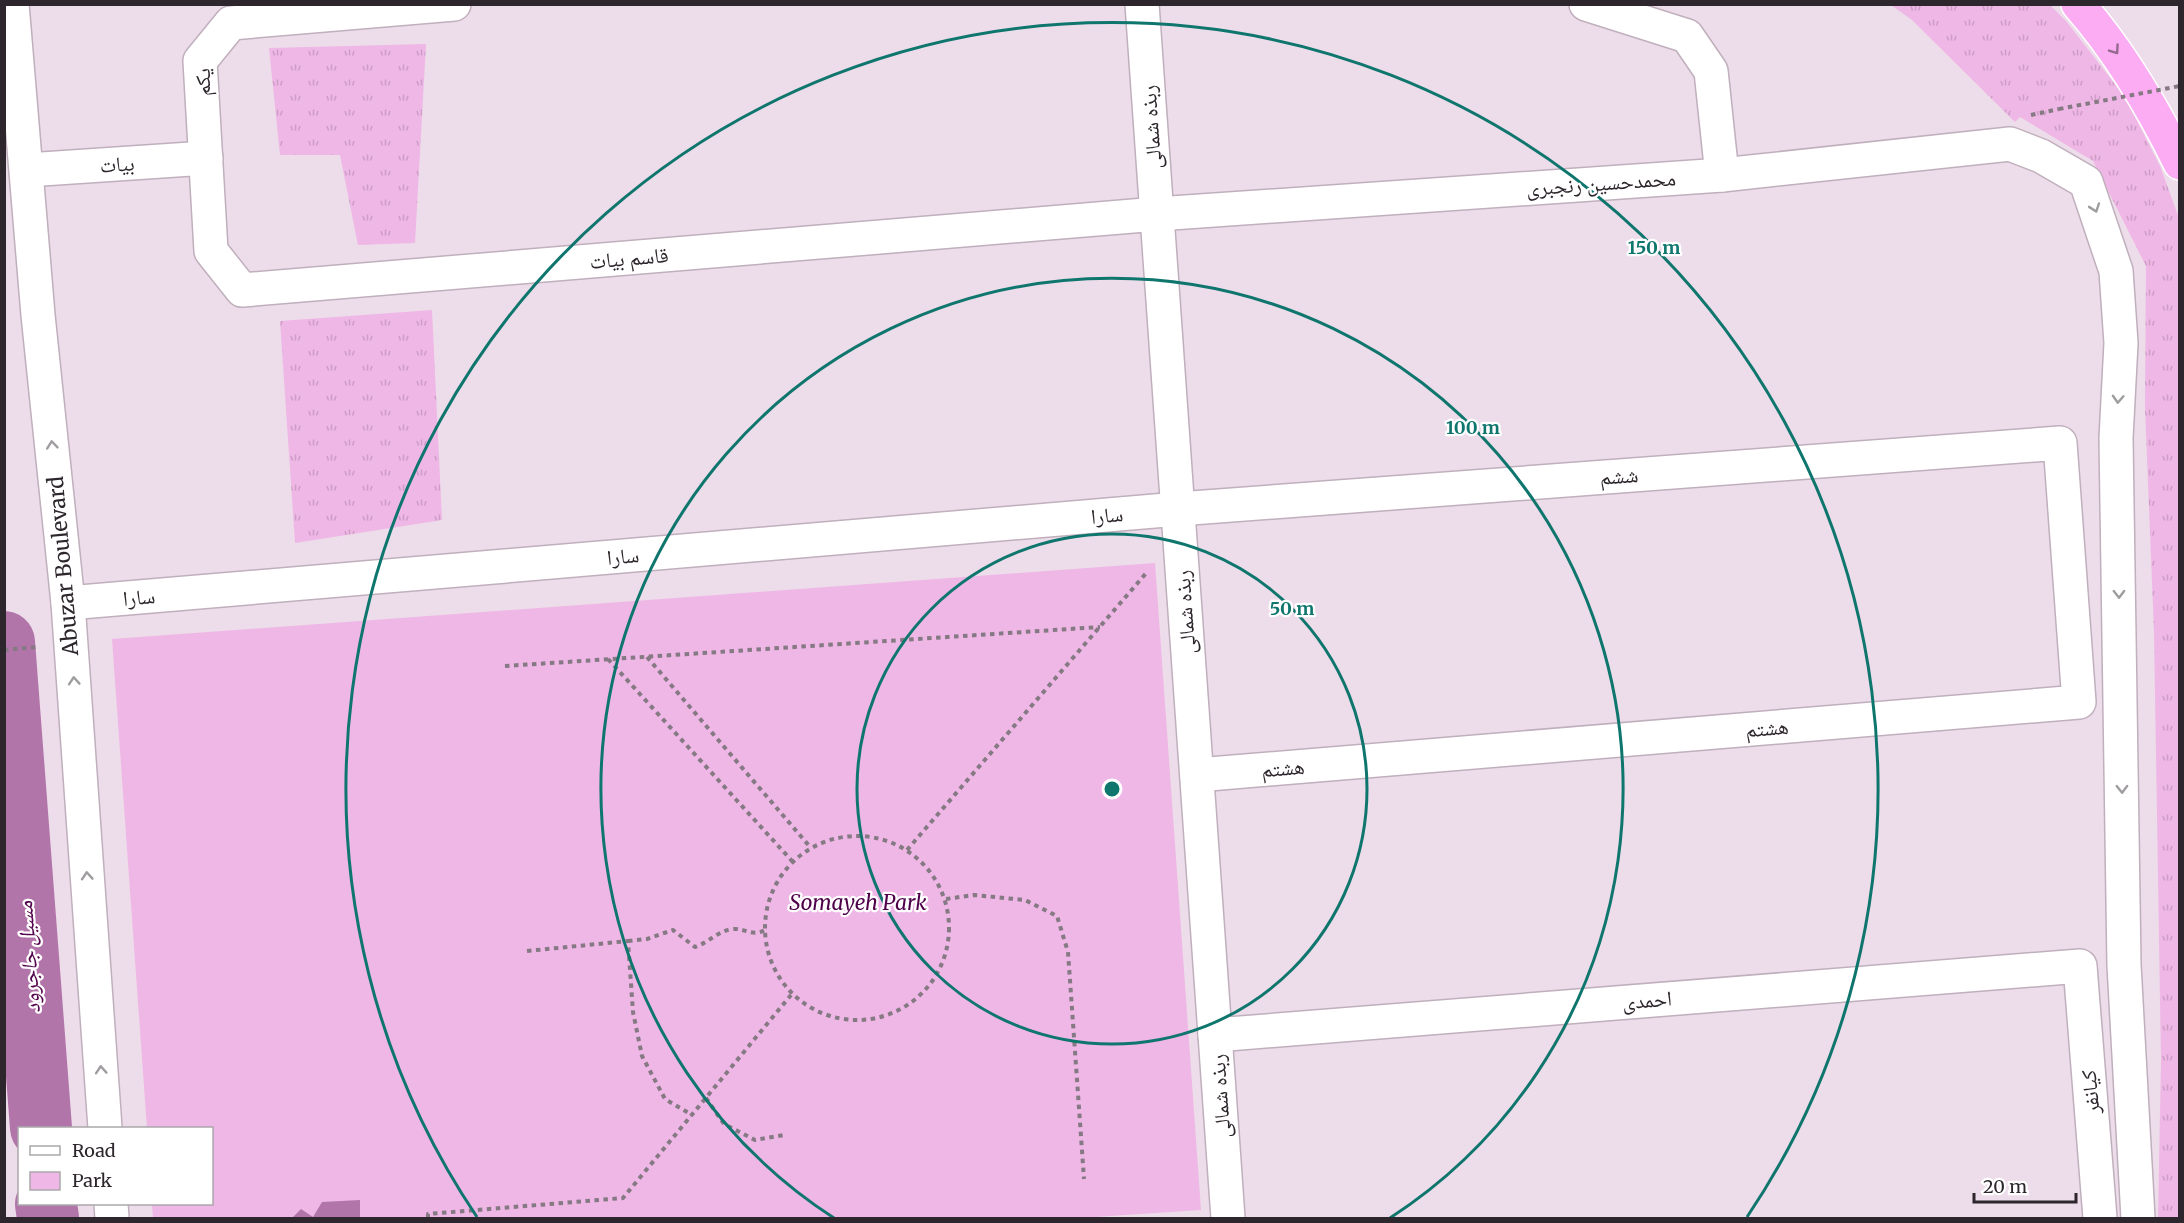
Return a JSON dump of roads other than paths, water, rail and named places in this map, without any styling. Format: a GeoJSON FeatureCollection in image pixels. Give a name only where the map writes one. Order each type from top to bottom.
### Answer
{"type":"FeatureCollection","features":[{"type":"Feature","properties":{"kind":"highway"},"geometry":{"type":"LineString","coordinates":[[2078,4],[2101,30],[2127,69],[2160,123],[2180,163]]}},
{"type":"Feature","properties":{"kind":"street","name":"Abuzar Boulevard"},"geometry":{"type":"LineString","coordinates":[[12,4],[38,315],[68,603],[105,1127]]}},
{"type":"Feature","properties":{"kind":"street","name":"یکم"},"geometry":{"type":"LineString","coordinates":[[206,158],[200,61],[231,23],[454,4]]}},
{"type":"Feature","properties":{"kind":"street","name":"ربذه شمالی"},"geometry":{"type":"LineString","coordinates":[[1143,4],[1228,1218]]}},
{"type":"Feature","properties":{"kind":"street"},"geometry":{"type":"LineString","coordinates":[[1586,4],[1687,36],[1711,71],[1722,175]]}},
{"type":"Feature","properties":{"kind":"street","name":"محمدحسین رنجبری"},"geometry":{"type":"LineString","coordinates":[[1157,214],[1722,175],[2010,144],[2041,156],[2086,182],[2116,271],[2121,344],[2116,438],[2124,965],[2138,1218]]}},
{"type":"Feature","properties":{"kind":"street","name":"بیات"},"geometry":{"type":"LineString","coordinates":[[27,170],[206,158]]}},
{"type":"Feature","properties":{"kind":"street","name":"قاسم بیات"},"geometry":{"type":"LineString","coordinates":[[206,158],[212,251],[242,290],[1157,214]]}},
{"type":"Feature","properties":{"kind":"street","name":"ششم"},"geometry":{"type":"LineString","coordinates":[[1178,509],[2060,443]]}},
{"type":"Feature","properties":{"kind":"street","name":"هشتم"},"geometry":{"type":"LineString","coordinates":[[1197,776],[2079,702],[2060,443]]}},
{"type":"Feature","properties":{"kind":"street","name":"سارا"},"geometry":{"type":"LineString","coordinates":[[68,603],[1178,509]]}},
{"type":"Feature","properties":{"kind":"street","name":"احمدی"},"geometry":{"type":"LineString","coordinates":[[1215,1035],[2079,966]]}},
{"type":"Feature","properties":{"kind":"street","name":"کیانفر"},"geometry":{"type":"LineString","coordinates":[[2079,966],[2100,1218]]}},
{"type":"Feature","properties":{"kind":"waterway","name":"مسیل جاجرود"},"geometry":{"type":"LineString","coordinates":[[4,642],[41,1127]]}},
{"type":"Feature","properties":{"kind":"waterway","name":"مسیل جاجرود"},"geometry":{"type":"LineString","coordinates":[[46,1205],[48,1218]]}},
{"type":"Feature","properties":{"kind":"park label","name":"Somayeh Park"},"geometry":{"type":"Point","coordinates":[858,902]}}]}
